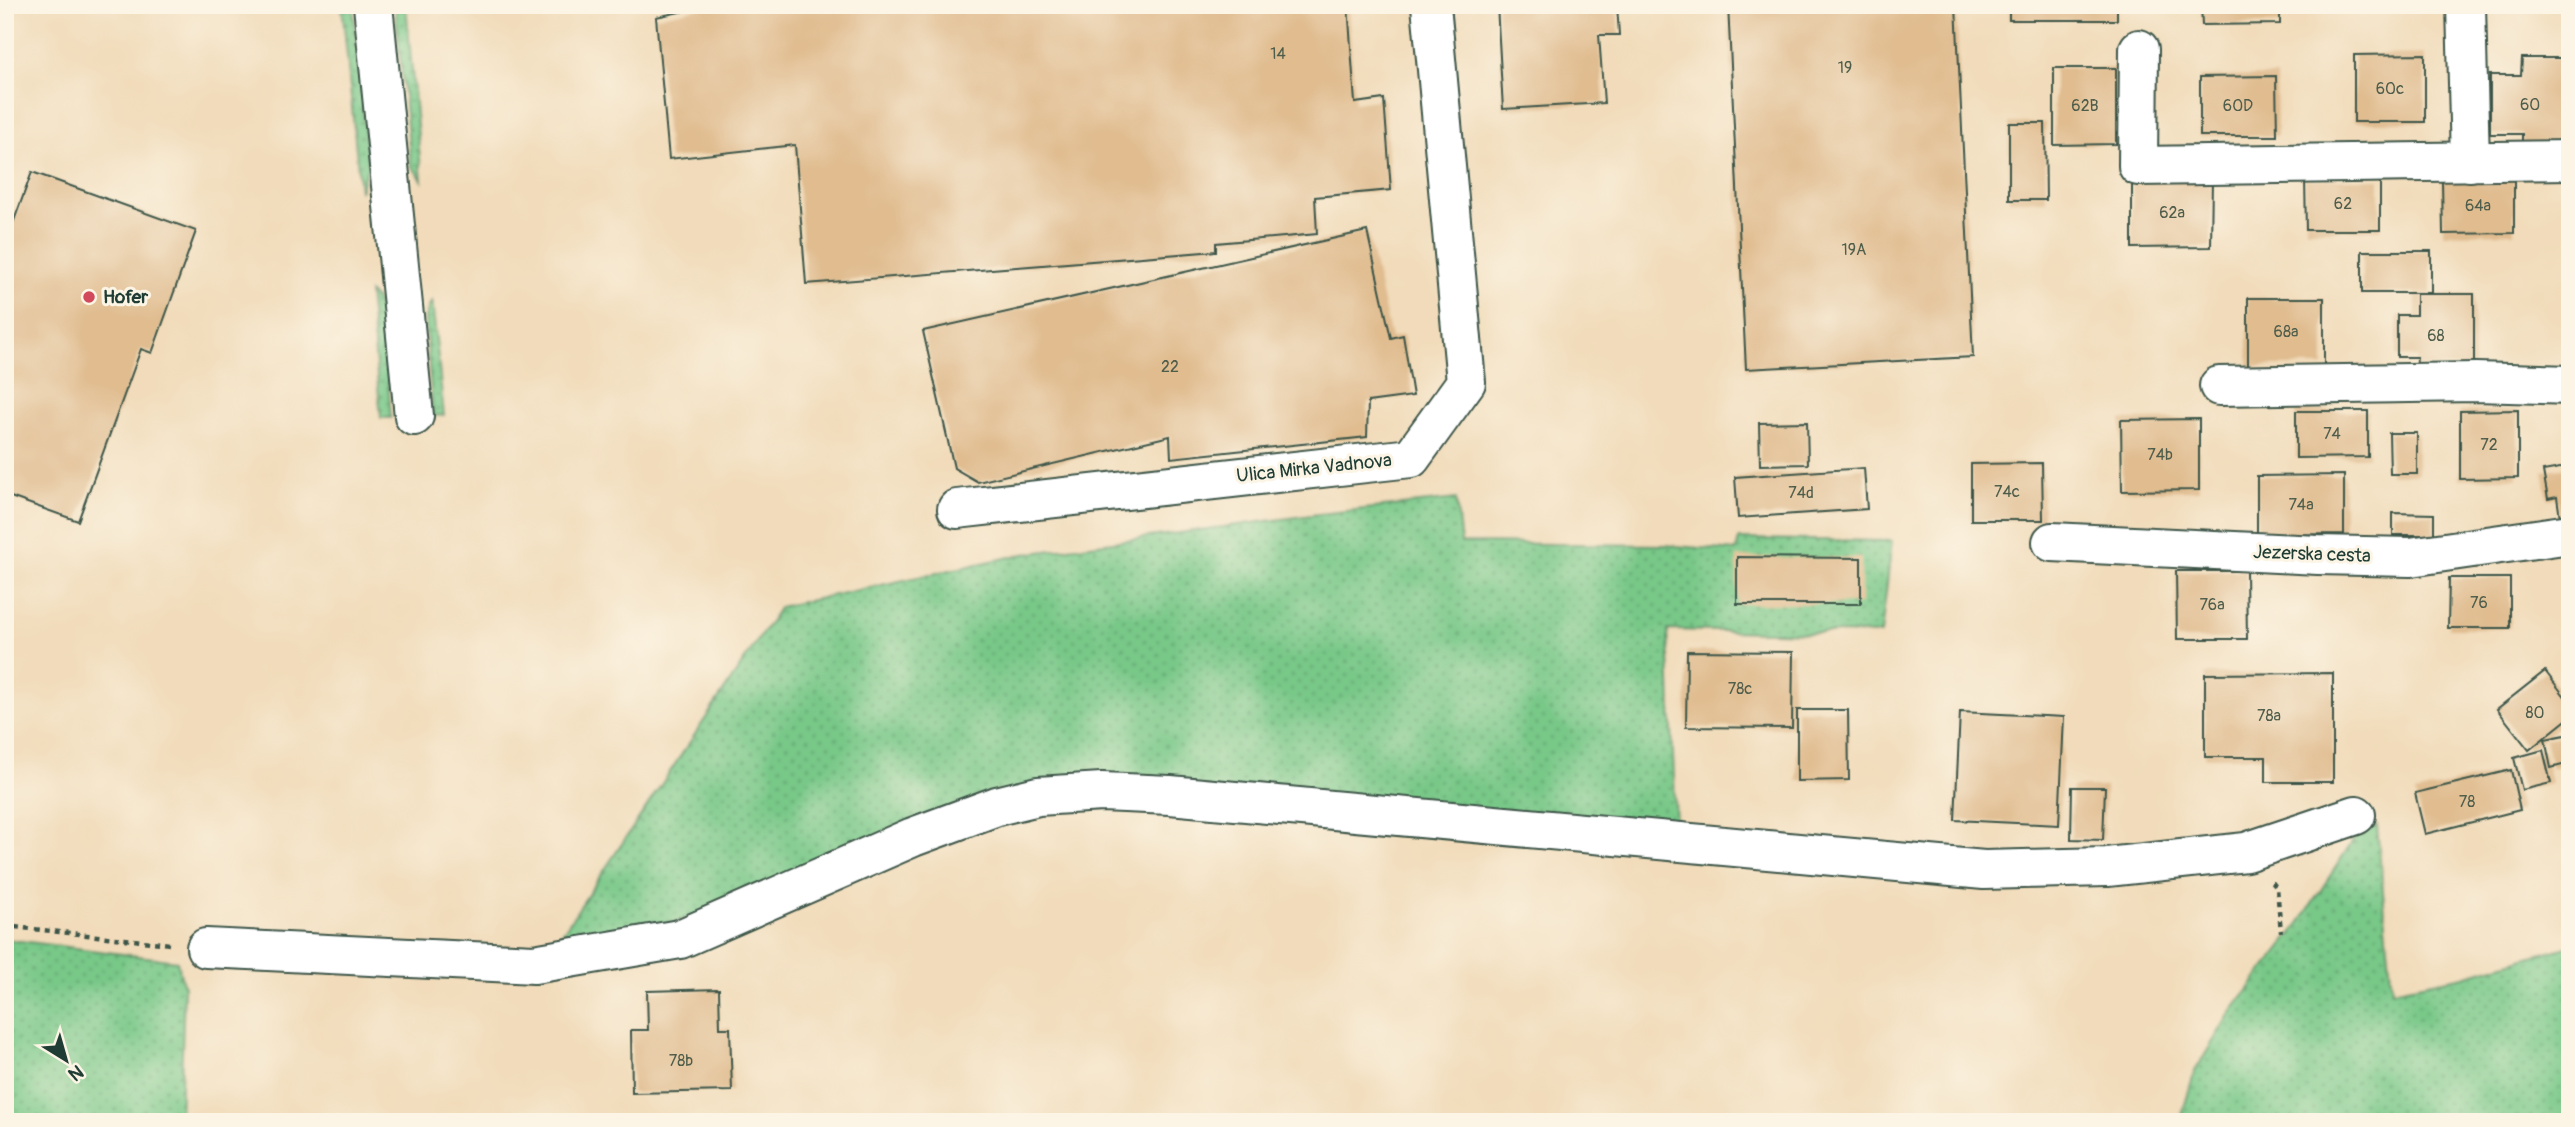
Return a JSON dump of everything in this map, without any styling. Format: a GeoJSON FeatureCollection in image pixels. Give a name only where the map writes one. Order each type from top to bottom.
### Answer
{"type":"FeatureCollection","features":[{"type":"Feature","properties":{"kind":"street"},"geometry":{"type":"LineString","coordinates":[[373,5],[414,416]]}},
{"type":"Feature","properties":{"kind":"street","name":"Ulica Mirka Vadnova"},"geometry":{"type":"LineString","coordinates":[[957,509],[1411,458],[1466,382],[1431,5]]}},
{"type":"Feature","properties":{"kind":"street"},"geometry":{"type":"LineString","coordinates":[[2466,5],[2470,162]]}},
{"type":"Feature","properties":{"kind":"street"},"geometry":{"type":"LineString","coordinates":[[2139,48],[2138,166],[2570,160]]}},
{"type":"Feature","properties":{"kind":"street"},"geometry":{"type":"LineString","coordinates":[[2219,386],[2476,382],[2570,385]]}},
{"type":"Feature","properties":{"kind":"street","name":"Jezerska cesta"},"geometry":{"type":"LineString","coordinates":[[2052,542],[2318,555],[2410,556],[2570,534]]}},
{"type":"Feature","properties":{"kind":"street"},"geometry":{"type":"LineString","coordinates":[[206,948],[534,964],[680,939],[913,837],[997,806],[1038,796],[1102,792],[1170,795],[1984,870],[2107,867],[2246,852],[2356,815]]}},
{"type":"Feature","properties":{"kind":"path"},"geometry":{"type":"LineString","coordinates":[[2246,852],[2277,888],[2281,932]]}},
{"type":"Feature","properties":{"kind":"path"},"geometry":{"type":"LineString","coordinates":[[5,926],[206,948]]}},
{"type":"Feature","properties":{"kind":"green space"},"geometry":{"type":"Polygon","coordinates":[[[342,5],[353,5],[368,166],[360,191],[342,5]]]}},
{"type":"Feature","properties":{"kind":"green space"},"geometry":{"type":"Polygon","coordinates":[[[395,5],[406,5],[422,180],[411,165],[395,5]]]}},
{"type":"Feature","properties":{"kind":"green space"},"geometry":{"type":"Polygon","coordinates":[[[369,293],[377,301],[383,321],[391,418],[381,418],[369,293]]]}},
{"type":"Feature","properties":{"kind":"green space"},"geometry":{"type":"Polygon","coordinates":[[[432,300],[444,415],[433,416],[425,317],[432,300]]]}},
{"type":"Feature","properties":{"kind":"green space"},"geometry":{"type":"Polygon","coordinates":[[[1456,499],[1461,543],[1664,545],[1736,551],[1739,539],[1892,541],[1881,634],[1668,630],[1676,826],[1099,783],[649,931],[553,947],[780,607],[1024,554],[1319,514],[1456,499]]]}},
{"type":"Feature","properties":{"kind":"green space"},"geometry":{"type":"Polygon","coordinates":[[[2377,826],[2392,990],[2464,976],[2570,945],[2570,1122],[2180,1122],[2194,1073],[2229,1015],[2297,927],[2359,831],[2377,826]]]}},
{"type":"Feature","properties":{"kind":"green space"},"geometry":{"type":"Polygon","coordinates":[[[5,939],[177,961],[184,987],[180,1122],[5,1122],[5,939]]]}},
{"type":"Feature","properties":{"kind":"building"},"geometry":{"type":"Polygon","coordinates":[[[494,5],[523,5],[523,7],[499,10],[494,5]]]}},
{"type":"Feature","properties":{"kind":"building"},"geometry":{"type":"Polygon","coordinates":[[[713,5],[1348,5],[1355,103],[1384,99],[1391,190],[1315,197],[1317,234],[1216,243],[1216,251],[806,284],[795,145],[669,159],[656,17],[713,5]]]}},
{"type":"Feature","properties":{"kind":"building"},"geometry":{"type":"Polygon","coordinates":[[[1497,5],[1617,5],[1619,35],[1599,35],[1604,103],[1503,109],[1497,5]]]}},
{"type":"Feature","properties":{"kind":"building"},"geometry":{"type":"Polygon","coordinates":[[[1728,5],[1956,5],[1973,357],[1746,369],[1728,5]]]}},
{"type":"Feature","properties":{"kind":"building"},"geometry":{"type":"Polygon","coordinates":[[[2009,5],[2117,5],[2117,20],[2009,20],[2009,5]]]}},
{"type":"Feature","properties":{"kind":"building"},"geometry":{"type":"Polygon","coordinates":[[[2201,5],[2280,5],[2280,24],[2202,25],[2201,5]]]}},
{"type":"Feature","properties":{"kind":"building"},"geometry":{"type":"Polygon","coordinates":[[[2425,54],[2425,122],[2354,122],[2354,55],[2425,54]]]}},
{"type":"Feature","properties":{"kind":"building"},"geometry":{"type":"Polygon","coordinates":[[[2522,58],[2570,58],[2570,152],[2522,152],[2522,134],[2490,134],[2490,75],[2521,75],[2522,58]]]}},
{"type":"Feature","properties":{"kind":"building"},"geometry":{"type":"Polygon","coordinates":[[[2054,68],[2116,68],[2116,144],[2054,145],[2054,68]]]}},
{"type":"Feature","properties":{"kind":"building"},"geometry":{"type":"Polygon","coordinates":[[[2276,76],[2277,136],[2200,136],[2200,77],[2276,76]]]}},
{"type":"Feature","properties":{"kind":"building"},"geometry":{"type":"Polygon","coordinates":[[[2009,123],[2045,123],[2046,200],[2009,200],[2009,123]]]}},
{"type":"Feature","properties":{"kind":"building","name":"Hofer"},"geometry":{"type":"Polygon","coordinates":[[[32,172],[196,231],[152,353],[141,349],[78,521],[5,495],[5,245],[32,172]]]}},
{"type":"Feature","properties":{"kind":"building"},"geometry":{"type":"Polygon","coordinates":[[[2132,179],[2212,179],[2211,247],[2132,248],[2132,179]]]}},
{"type":"Feature","properties":{"kind":"building"},"geometry":{"type":"Polygon","coordinates":[[[2305,179],[2380,179],[2380,230],[2306,230],[2305,179]]]}},
{"type":"Feature","properties":{"kind":"building"},"geometry":{"type":"Polygon","coordinates":[[[2442,180],[2514,180],[2514,233],[2443,234],[2442,180]]]}},
{"type":"Feature","properties":{"kind":"building"},"geometry":{"type":"Polygon","coordinates":[[[1367,231],[1391,338],[1403,335],[1413,396],[1368,402],[1367,437],[1171,458],[1170,436],[978,482],[954,468],[923,331],[1367,231]]]}},
{"type":"Feature","properties":{"kind":"building"},"geometry":{"type":"Polygon","coordinates":[[[2362,251],[2431,251],[2431,293],[2362,293],[2362,251]]]}},
{"type":"Feature","properties":{"kind":"building"},"geometry":{"type":"Polygon","coordinates":[[[2416,294],[2474,294],[2474,367],[2416,367],[2417,357],[2397,357],[2397,315],[2416,315],[2416,294]]]}},
{"type":"Feature","properties":{"kind":"building"},"geometry":{"type":"Polygon","coordinates":[[[2248,298],[2324,298],[2324,366],[2248,366],[2248,298]]]}},
{"type":"Feature","properties":{"kind":"building"},"geometry":{"type":"Polygon","coordinates":[[[2518,410],[2518,478],[2460,479],[2460,411],[2518,410]]]}},
{"type":"Feature","properties":{"kind":"building"},"geometry":{"type":"Polygon","coordinates":[[[2296,411],[2368,411],[2368,457],[2296,458],[2296,411]]]}},
{"type":"Feature","properties":{"kind":"building"},"geometry":{"type":"Polygon","coordinates":[[[2199,419],[2199,490],[2122,491],[2121,420],[2199,419]]]}},
{"type":"Feature","properties":{"kind":"building"},"geometry":{"type":"Polygon","coordinates":[[[1807,422],[1808,464],[1760,465],[1759,423],[1807,422]]]}},
{"type":"Feature","properties":{"kind":"building"},"geometry":{"type":"Polygon","coordinates":[[[2389,433],[2417,433],[2417,474],[2390,474],[2389,433]]]}},
{"type":"Feature","properties":{"kind":"building"},"geometry":{"type":"Polygon","coordinates":[[[2570,457],[2570,517],[2560,518],[2557,497],[2548,499],[2543,471],[2566,467],[2565,458],[2570,457]]]}},
{"type":"Feature","properties":{"kind":"building"},"geometry":{"type":"Polygon","coordinates":[[[2042,463],[2043,520],[1971,520],[1971,464],[2042,463]]]}},
{"type":"Feature","properties":{"kind":"building"},"geometry":{"type":"Polygon","coordinates":[[[1864,468],[1867,509],[1738,518],[1735,477],[1864,468]]]}},
{"type":"Feature","properties":{"kind":"building"},"geometry":{"type":"Polygon","coordinates":[[[2344,475],[2344,534],[2257,535],[2257,476],[2344,475]]]}},
{"type":"Feature","properties":{"kind":"building"},"geometry":{"type":"Polygon","coordinates":[[[2393,513],[2434,514],[2434,535],[2393,535],[2393,513]]]}},
{"type":"Feature","properties":{"kind":"building"},"geometry":{"type":"Polygon","coordinates":[[[1737,557],[1861,558],[1861,604],[1737,604],[1737,557]]]}},
{"type":"Feature","properties":{"kind":"building"},"geometry":{"type":"Polygon","coordinates":[[[2176,571],[2246,571],[2247,639],[2177,639],[2176,571]]]}},
{"type":"Feature","properties":{"kind":"building"},"geometry":{"type":"Polygon","coordinates":[[[2449,578],[2510,578],[2510,628],[2448,628],[2449,578]]]}},
{"type":"Feature","properties":{"kind":"building"},"geometry":{"type":"Polygon","coordinates":[[[1687,651],[1793,652],[1792,728],[1686,727],[1687,651]]]}},
{"type":"Feature","properties":{"kind":"building"},"geometry":{"type":"Polygon","coordinates":[[[2545,671],[2570,703],[2570,717],[2529,750],[2497,709],[2545,671]]]}},
{"type":"Feature","properties":{"kind":"building"},"geometry":{"type":"Polygon","coordinates":[[[2333,673],[2333,782],[2266,782],[2266,757],[2205,757],[2205,674],[2333,673]]]}},
{"type":"Feature","properties":{"kind":"building"},"geometry":{"type":"Polygon","coordinates":[[[1797,710],[1848,710],[1849,780],[1797,781],[1797,710]]]}},
{"type":"Feature","properties":{"kind":"building"},"geometry":{"type":"Polygon","coordinates":[[[1960,712],[2064,717],[2059,825],[1955,820],[1960,712]]]}},
{"type":"Feature","properties":{"kind":"building"},"geometry":{"type":"Polygon","coordinates":[[[2570,734],[2570,763],[2551,768],[2545,739],[2570,734]]]}},
{"type":"Feature","properties":{"kind":"building"},"geometry":{"type":"Polygon","coordinates":[[[2543,750],[2551,783],[2522,790],[2514,758],[2543,750]]]}},
{"type":"Feature","properties":{"kind":"building"},"geometry":{"type":"Polygon","coordinates":[[[2511,770],[2520,810],[2425,834],[2415,793],[2511,770]]]}},
{"type":"Feature","properties":{"kind":"building"},"geometry":{"type":"Polygon","coordinates":[[[2072,787],[2105,787],[2103,840],[2071,839],[2072,787]]]}},
{"type":"Feature","properties":{"kind":"building"},"geometry":{"type":"Polygon","coordinates":[[[719,989],[720,1028],[730,1028],[732,1091],[632,1093],[631,1030],[648,1030],[647,991],[719,989]]]}},
{"type":"Feature","properties":{"kind":"place","name":"Hofer"},"geometry":{"type":"Point","coordinates":[89,297]}}]}
